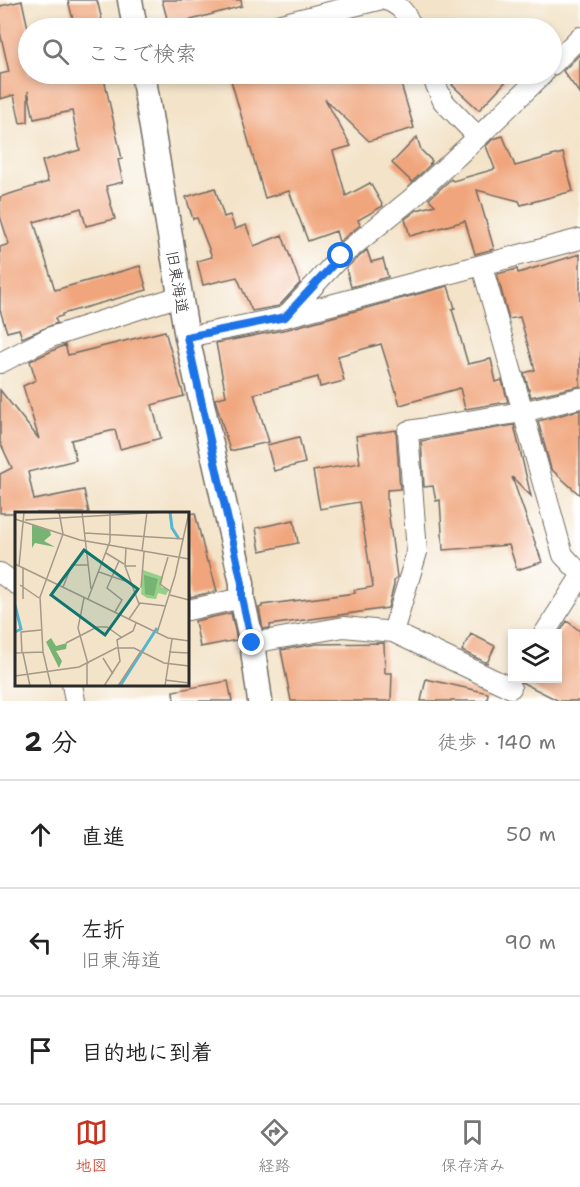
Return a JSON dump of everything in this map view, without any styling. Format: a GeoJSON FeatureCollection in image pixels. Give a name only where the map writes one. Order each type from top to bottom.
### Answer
{"type":"FeatureCollection","features":[{"type":"Feature","properties":{"kind":"street"},"geometry":{"type":"LineString","coordinates":[[130,0],[133,18]]}},
{"type":"Feature","properties":{"kind":"street"},"geometry":{"type":"LineString","coordinates":[[305,18],[378,0]]}},
{"type":"Feature","properties":{"kind":"street"},"geometry":{"type":"LineString","coordinates":[[386,0],[396,3],[407,18]]}},
{"type":"Feature","properties":{"kind":"street"},"geometry":{"type":"LineString","coordinates":[[562,55],[580,38]]}},
{"type":"Feature","properties":{"kind":"street","name":"旧東海道"},"geometry":{"type":"LineString","coordinates":[[145,84],[187,337],[242,583],[242,598],[252,643],[260,701]]}},
{"type":"Feature","properties":{"kind":"street"},"geometry":{"type":"LineString","coordinates":[[435,84],[443,101],[478,137]]}},
{"type":"Feature","properties":{"kind":"street"},"geometry":{"type":"LineString","coordinates":[[285,317],[341,256],[411,199],[533,84]]}},
{"type":"Feature","properties":{"kind":"street"},"geometry":{"type":"LineString","coordinates":[[187,337],[285,317],[580,239]]}},
{"type":"Feature","properties":{"kind":"street"},"geometry":{"type":"LineString","coordinates":[[482,266],[563,555],[580,573]]}},
{"type":"Feature","properties":{"kind":"street"},"geometry":{"type":"LineString","coordinates":[[0,363],[51,337],[180,296]]}},
{"type":"Feature","properties":{"kind":"street"},"geometry":{"type":"LineString","coordinates":[[393,632],[417,552],[408,431],[522,412],[580,398]]}},
{"type":"Feature","properties":{"kind":"street"},"geometry":{"type":"LineString","coordinates":[[0,573],[15,583]]}},
{"type":"Feature","properties":{"kind":"street"},"geometry":{"type":"LineString","coordinates":[[547,629],[580,578]]}},
{"type":"Feature","properties":{"kind":"street"},"geometry":{"type":"LineString","coordinates":[[189,610],[242,598]]}},
{"type":"Feature","properties":{"kind":"street"},"geometry":{"type":"LineString","coordinates":[[252,643],[344,627],[393,632],[510,689]]}},
{"type":"Feature","properties":{"kind":"street"},"geometry":{"type":"LineString","coordinates":[[72,686],[75,701]]}},
{"type":"Feature","properties":{"kind":"building"},"geometry":{"type":"Polygon","coordinates":[[[68,0],[97,0],[102,18],[72,18],[68,0]]]}},
{"type":"Feature","properties":{"kind":"building"},"geometry":{"type":"Polygon","coordinates":[[[162,0],[241,0],[242,6],[198,18],[167,18],[162,0]]]}},
{"type":"Feature","properties":{"kind":"building"},"geometry":{"type":"Polygon","coordinates":[[[22,1],[26,18],[18,18],[18,84],[105,84],[122,159],[118,160],[123,182],[106,186],[115,219],[86,226],[81,208],[34,222],[55,290],[140,266],[147,290],[62,314],[55,318],[57,323],[22,338],[19,329],[7,332],[0,310],[0,247],[9,244],[0,216],[0,197],[48,182],[42,161],[80,150],[72,111],[34,119],[28,91],[28,122],[20,123],[14,95],[0,99],[0,74],[9,72],[0,32],[0,6],[22,1]]]}},
{"type":"Feature","properties":{"kind":"building"},"geometry":{"type":"Polygon","coordinates":[[[580,54],[580,94],[563,71],[580,54]]]}},
{"type":"Feature","properties":{"kind":"building"},"geometry":{"type":"Polygon","coordinates":[[[232,84],[401,84],[414,128],[369,141],[325,99],[351,146],[333,151],[346,196],[370,183],[383,206],[358,220],[360,225],[339,242],[336,231],[308,241],[289,191],[265,198],[232,84]]]}},
{"type":"Feature","properties":{"kind":"building"},"geometry":{"type":"Polygon","coordinates":[[[453,84],[504,84],[479,110],[453,84]]]}},
{"type":"Feature","properties":{"kind":"building"},"geometry":{"type":"Polygon","coordinates":[[[503,136],[515,166],[563,153],[573,191],[521,205],[519,201],[477,190],[494,249],[475,254],[465,221],[410,236],[405,219],[417,210],[435,205],[429,199],[451,179],[453,181],[495,169],[486,146],[493,139],[503,136]]]}},
{"type":"Feature","properties":{"kind":"building"},"geometry":{"type":"Polygon","coordinates":[[[417,137],[421,150],[432,161],[429,164],[432,163],[412,182],[392,163],[417,137]]]}},
{"type":"Feature","properties":{"kind":"building"},"geometry":{"type":"Polygon","coordinates":[[[215,188],[224,217],[230,215],[235,229],[246,225],[254,246],[282,235],[300,283],[279,306],[252,311],[237,277],[203,285],[197,261],[212,257],[197,218],[193,219],[186,197],[215,188]]]}},
{"type":"Feature","properties":{"kind":"building"},"geometry":{"type":"Polygon","coordinates":[[[367,250],[371,262],[383,259],[388,277],[351,287],[346,268],[367,250]]]}},
{"type":"Feature","properties":{"kind":"building"},"geometry":{"type":"Polygon","coordinates":[[[580,254],[580,386],[531,397],[524,373],[535,370],[520,317],[509,319],[497,274],[517,269],[518,273],[580,254]]]}},
{"type":"Feature","properties":{"kind":"building"},"geometry":{"type":"Polygon","coordinates":[[[448,286],[455,308],[452,309],[468,364],[491,359],[496,382],[502,380],[508,402],[465,409],[460,388],[400,405],[381,344],[338,356],[344,381],[320,387],[318,377],[254,394],[269,442],[230,451],[215,399],[226,396],[216,343],[288,329],[448,286]]]}},
{"type":"Feature","properties":{"kind":"building"},"geometry":{"type":"Polygon","coordinates":[[[165,331],[184,396],[152,405],[161,438],[120,449],[115,430],[71,440],[76,460],[28,472],[34,500],[84,490],[89,512],[0,513],[0,474],[12,468],[0,442],[0,390],[39,439],[23,386],[36,380],[30,361],[65,345],[68,355],[165,331]]]}},
{"type":"Feature","properties":{"kind":"building"},"geometry":{"type":"Polygon","coordinates":[[[580,410],[580,495],[551,469],[538,421],[580,410]]]}},
{"type":"Feature","properties":{"kind":"building"},"geometry":{"type":"Polygon","coordinates":[[[514,425],[531,496],[512,477],[542,562],[517,570],[509,545],[443,550],[440,500],[436,501],[433,486],[424,487],[421,441],[514,425]]]}},
{"type":"Feature","properties":{"kind":"building"},"geometry":{"type":"Polygon","coordinates":[[[396,430],[400,489],[387,490],[387,502],[397,577],[388,608],[270,625],[270,628],[263,629],[259,608],[262,605],[355,593],[354,590],[373,587],[359,502],[320,509],[313,471],[360,463],[356,436],[396,430]]]}},
{"type":"Feature","properties":{"kind":"building"},"geometry":{"type":"Polygon","coordinates":[[[299,437],[305,463],[274,471],[267,445],[299,437]]]}},
{"type":"Feature","properties":{"kind":"building"},"geometry":{"type":"Polygon","coordinates":[[[195,513],[217,591],[190,597],[189,592],[189,514],[195,513]]]}},
{"type":"Feature","properties":{"kind":"building"},"geometry":{"type":"Polygon","coordinates":[[[294,520],[298,543],[260,551],[256,528],[294,520]]]}},
{"type":"Feature","properties":{"kind":"building"},"geometry":{"type":"Polygon","coordinates":[[[231,613],[237,640],[200,647],[195,621],[231,613]]]}},
{"type":"Feature","properties":{"kind":"building"},"geometry":{"type":"Polygon","coordinates":[[[567,621],[580,631],[580,701],[559,701],[523,683],[562,683],[562,629],[567,621]]]}},
{"type":"Feature","properties":{"kind":"building"},"geometry":{"type":"Polygon","coordinates":[[[471,634],[495,646],[487,663],[462,651],[471,634]]]}},
{"type":"Feature","properties":{"kind":"building"},"geometry":{"type":"Polygon","coordinates":[[[384,643],[385,673],[392,673],[391,701],[291,701],[281,650],[317,644],[384,643]]]}},
{"type":"Feature","properties":{"kind":"building"},"geometry":{"type":"Polygon","coordinates":[[[426,679],[488,693],[487,701],[421,701],[426,679]]]}},
{"type":"Feature","properties":{"kind":"building"},"geometry":{"type":"Polygon","coordinates":[[[228,681],[232,701],[174,701],[173,691],[228,681]]]}},
{"type":"Feature","properties":{"kind":"route"},"geometry":{"type":"LineString","coordinates":[[252,643],[242,598],[242,583],[187,337],[285,317],[341,256]]}}]}
